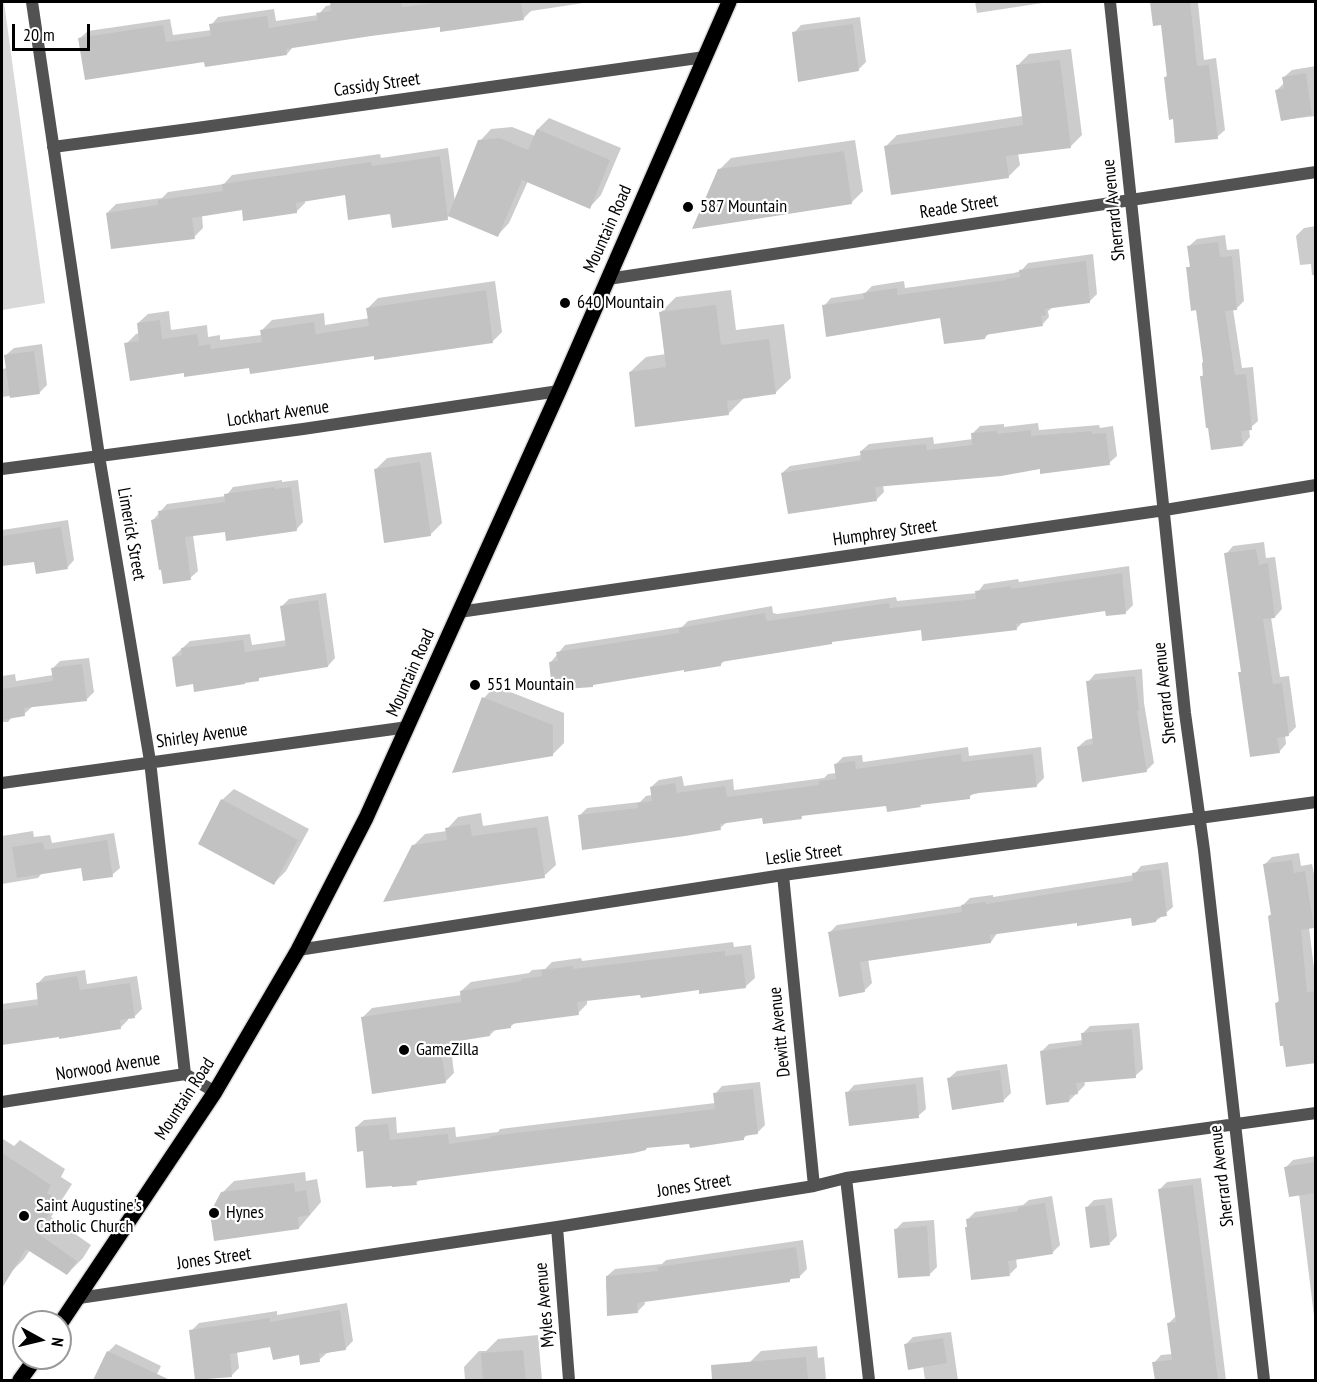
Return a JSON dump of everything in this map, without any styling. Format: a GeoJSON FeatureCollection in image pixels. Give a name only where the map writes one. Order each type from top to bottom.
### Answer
{"type":"FeatureCollection","features":[{"type":"Feature","properties":{"kind":"main road","name":"Mountain Road"},"geometry":{"type":"LineString","coordinates":[[70,1310],[214,1092],[298,950],[366,818],[559,391],[729,2]]}},
{"type":"Feature","properties":{"kind":"street","name":"Limerick Street"},"geometry":{"type":"LineString","coordinates":[[32,2],[99,456],[150,761],[184,1074]]}},
{"type":"Feature","properties":{"kind":"street","name":"Sherrard Avenue"},"geometry":{"type":"LineString","coordinates":[[1110,2],[1185,713],[1200,818],[1264,1380]]}},
{"type":"Feature","properties":{"kind":"street","name":"Cassidy Street"},"geometry":{"type":"LineString","coordinates":[[53,147],[705,57]]}},
{"type":"Feature","properties":{"kind":"street","name":"Reade Street"},"geometry":{"type":"LineString","coordinates":[[608,279],[1316,172]]}},
{"type":"Feature","properties":{"kind":"street","name":"Lockhart Avenue"},"geometry":{"type":"LineString","coordinates":[[2,469],[303,429],[559,391]]}},
{"type":"Feature","properties":{"kind":"street","name":"Humphrey Street"},"geometry":{"type":"LineString","coordinates":[[459,612],[1165,510],[1316,485]]}},
{"type":"Feature","properties":{"kind":"street","name":"Shirley Avenue"},"geometry":{"type":"LineString","coordinates":[[2,783],[408,727]]}},
{"type":"Feature","properties":{"kind":"street","name":"Leslie Street"},"geometry":{"type":"LineString","coordinates":[[298,950],[783,875],[1316,802]]}},
{"type":"Feature","properties":{"kind":"street","name":"Dewitt Avenue"},"geometry":{"type":"LineString","coordinates":[[783,875],[814,1186]]}},
{"type":"Feature","properties":{"kind":"street","name":"Norwood Avenue"},"geometry":{"type":"LineString","coordinates":[[2,1102],[184,1074],[214,1092]]}},
{"type":"Feature","properties":{"kind":"street","name":"Jones Street"},"geometry":{"type":"LineString","coordinates":[[79,1298],[557,1227],[814,1186],[846,1178],[1316,1113]]}},
{"type":"Feature","properties":{"kind":"street"},"geometry":{"type":"LineString","coordinates":[[846,1178],[869,1380]]}},
{"type":"Feature","properties":{"kind":"street","name":"Myles Avenue"},"geometry":{"type":"LineString","coordinates":[[557,1227],[569,1380]]}},
{"type":"Feature","properties":{"kind":"shaded area"},"geometry":{"type":"Polygon","coordinates":[[[2,2],[4,2],[45,303],[2,310],[2,2]]]}},
{"type":"Feature","properties":{"kind":"building"},"geometry":{"type":"Polygon","coordinates":[[[330,2],[401,2],[402,7],[443,2],[521,2],[524,20],[440,32],[440,27],[371,36],[286,49],[287,55],[205,67],[204,62],[85,80],[78,38],[163,25],[166,42],[211,36],[209,24],[267,16],[269,28],[318,20],[316,13],[331,11],[330,2]]]}},
{"type":"Feature","properties":{"kind":"building"},"geometry":{"type":"Polygon","coordinates":[[[1150,2],[1190,2],[1197,66],[1209,65],[1218,139],[1175,143],[1173,119],[1169,120],[1161,25],[1153,26],[1150,2]]]}},
{"type":"Feature","properties":{"kind":"building"},"geometry":{"type":"Polygon","coordinates":[[[853,24],[859,71],[798,82],[792,32],[853,24]]]}},
{"type":"Feature","properties":{"kind":"building"},"geometry":{"type":"Polygon","coordinates":[[[1060,60],[1071,148],[1006,156],[1009,178],[891,195],[884,146],[1023,125],[1016,65],[1060,60]]]}},
{"type":"Feature","properties":{"kind":"building"},"geometry":{"type":"Polygon","coordinates":[[[1306,73],[1312,115],[1281,121],[1275,90],[1284,88],[1282,77],[1306,73]]]}},
{"type":"Feature","properties":{"kind":"building"},"geometry":{"type":"Polygon","coordinates":[[[537,129],[610,160],[590,209],[522,180],[498,237],[448,216],[478,140],[500,138],[528,150],[537,129]]]}},
{"type":"Feature","properties":{"kind":"building"},"geometry":{"type":"Polygon","coordinates":[[[844,151],[852,204],[692,229],[718,169],[844,151]]]}},
{"type":"Feature","properties":{"kind":"building"},"geometry":{"type":"Polygon","coordinates":[[[440,156],[448,220],[392,228],[390,214],[348,220],[345,195],[296,203],[297,213],[243,221],[242,210],[192,218],[195,239],[111,249],[106,213],[158,205],[158,200],[223,191],[222,184],[371,162],[372,166],[440,156]]]}},
{"type":"Feature","properties":{"kind":"building"},"geometry":{"type":"Polygon","coordinates":[[[1218,242],[1220,257],[1232,256],[1237,310],[1225,311],[1235,375],[1246,374],[1252,430],[1241,431],[1243,446],[1211,450],[1200,376],[1203,376],[1203,362],[1196,310],[1191,311],[1186,267],[1190,267],[1187,246],[1218,242]]]}},
{"type":"Feature","properties":{"kind":"building"},"geometry":{"type":"Polygon","coordinates":[[[1086,261],[1090,303],[1045,309],[1046,315],[1041,316],[1043,326],[985,335],[985,339],[944,344],[940,318],[826,337],[822,305],[864,299],[863,293],[897,288],[898,295],[1006,280],[1020,277],[1019,270],[1086,261]]]}},
{"type":"Feature","properties":{"kind":"building"},"geometry":{"type":"Polygon","coordinates":[[[486,290],[493,343],[374,360],[374,356],[250,374],[249,368],[184,377],[184,373],[130,381],[124,343],[139,341],[137,323],[160,320],[162,339],[197,334],[199,346],[210,344],[211,349],[262,342],[260,330],[314,322],[316,334],[369,326],[366,308],[486,290]]]}},
{"type":"Feature","properties":{"kind":"building"},"geometry":{"type":"Polygon","coordinates":[[[716,305],[721,345],[769,339],[776,394],[727,401],[729,415],[635,427],[629,372],[666,367],[659,312],[716,305]]]}},
{"type":"Feature","properties":{"kind":"building"},"geometry":{"type":"Polygon","coordinates":[[[34,351],[40,394],[10,398],[4,355],[34,351]]]}},
{"type":"Feature","properties":{"kind":"building"},"geometry":{"type":"Polygon","coordinates":[[[1031,430],[1031,436],[1092,431],[1092,434],[1106,433],[1110,465],[1040,474],[1040,469],[1001,476],[875,487],[877,501],[788,514],[781,473],[861,460],[860,451],[926,444],[927,450],[972,445],[971,433],[997,431],[997,434],[1031,430]]]}},
{"type":"Feature","properties":{"kind":"building"},"geometry":{"type":"Polygon","coordinates":[[[420,462],[431,536],[384,543],[374,469],[420,462]]]}},
{"type":"Feature","properties":{"kind":"building"},"geometry":{"type":"Polygon","coordinates":[[[274,487],[275,489],[291,487],[297,531],[226,541],[225,532],[185,537],[191,580],[163,584],[151,520],[159,518],[158,511],[225,502],[224,494],[274,487]]]}},
{"type":"Feature","properties":{"kind":"building"},"geometry":{"type":"Polygon","coordinates":[[[61,527],[68,569],[36,574],[34,562],[2,566],[2,536],[61,527]]]}},
{"type":"Feature","properties":{"kind":"building"},"geometry":{"type":"Polygon","coordinates":[[[1256,549],[1259,565],[1268,563],[1275,618],[1263,619],[1273,684],[1282,683],[1289,736],[1277,738],[1280,753],[1250,757],[1238,672],[1241,672],[1224,553],[1256,549]]]}},
{"type":"Feature","properties":{"kind":"building"},"geometry":{"type":"Polygon","coordinates":[[[1122,573],[1126,614],[1106,616],[1105,611],[1016,624],[1017,630],[922,641],[921,630],[832,642],[832,644],[721,662],[721,666],[684,672],[684,670],[593,685],[593,687],[552,690],[549,662],[558,661],[556,652],[679,633],[679,628],[765,613],[768,621],[889,603],[890,608],[976,599],[975,591],[1011,586],[1011,589],[1122,573]]]}},
{"type":"Feature","properties":{"kind":"building"},"geometry":{"type":"Polygon","coordinates":[[[318,600],[328,667],[259,678],[259,681],[194,692],[193,684],[176,687],[172,657],[182,655],[181,648],[243,640],[245,652],[286,646],[280,606],[318,600]]]}},
{"type":"Feature","properties":{"kind":"building"},"geometry":{"type":"Polygon","coordinates":[[[82,664],[87,701],[24,708],[25,716],[2,720],[2,689],[53,681],[51,668],[82,664]]]}},
{"type":"Feature","properties":{"kind":"building"},"geometry":{"type":"Polygon","coordinates":[[[1135,676],[1139,710],[1137,711],[1147,772],[1082,782],[1077,747],[1093,744],[1086,681],[1135,676]]]}},
{"type":"Feature","properties":{"kind":"building"},"geometry":{"type":"Polygon","coordinates":[[[482,697],[553,725],[553,756],[452,773],[482,697]]]}},
{"type":"Feature","properties":{"kind":"building"},"geometry":{"type":"Polygon","coordinates":[[[961,754],[962,762],[1033,754],[1037,787],[979,793],[970,795],[970,799],[920,805],[921,807],[887,812],[886,806],[801,816],[802,819],[763,824],[762,818],[720,824],[721,830],[582,850],[578,815],[638,808],[637,803],[652,801],[650,787],[675,783],[677,793],[725,786],[727,797],[819,785],[819,781],[836,779],[834,764],[855,761],[856,769],[961,754]]]}},
{"type":"Feature","properties":{"kind":"building"},"geometry":{"type":"Polygon","coordinates":[[[221,799],[298,840],[274,885],[198,844],[221,799]]]}},
{"type":"Feature","properties":{"kind":"building"},"geometry":{"type":"Polygon","coordinates":[[[470,824],[472,836],[537,827],[545,878],[383,902],[412,845],[447,840],[445,828],[470,824]]]}},
{"type":"Feature","properties":{"kind":"building"},"geometry":{"type":"Polygon","coordinates":[[[107,840],[113,877],[83,881],[81,868],[17,878],[12,847],[43,842],[45,850],[107,840]]]}},
{"type":"Feature","properties":{"kind":"building"},"geometry":{"type":"Polygon","coordinates":[[[1292,860],[1294,873],[1305,871],[1314,928],[1301,930],[1307,992],[1316,991],[1316,1063],[1286,1067],[1283,1046],[1280,1046],[1275,1003],[1279,1002],[1268,916],[1271,915],[1263,864],[1292,860]]]}},
{"type":"Feature","properties":{"kind":"building"},"geometry":{"type":"Polygon","coordinates":[[[1161,869],[1167,916],[1156,918],[1156,922],[1132,926],[1131,918],[1077,926],[1077,923],[990,935],[991,943],[860,962],[865,992],[839,997],[828,932],[962,912],[961,905],[986,902],[986,904],[1133,881],[1132,873],[1161,869]]]}},
{"type":"Feature","properties":{"kind":"building"},"geometry":{"type":"Polygon","coordinates":[[[725,951],[725,956],[742,954],[746,988],[699,994],[699,990],[641,998],[640,995],[577,1002],[579,1015],[511,1024],[511,1028],[490,1031],[490,1036],[440,1044],[446,1083],[372,1094],[361,1017],[461,1002],[460,991],[542,976],[541,970],[573,966],[573,969],[725,951]]]}},
{"type":"Feature","properties":{"kind":"building"},"geometry":{"type":"Polygon","coordinates":[[[77,976],[80,990],[130,983],[135,1018],[120,1020],[121,1029],[2,1045],[2,1010],[38,1005],[36,983],[77,976]]]}},
{"type":"Feature","properties":{"kind":"building"},"geometry":{"type":"Polygon","coordinates":[[[1132,1029],[1136,1078],[1076,1083],[1078,1094],[1069,1095],[1069,1102],[1046,1105],[1040,1051],[1082,1045],[1081,1033],[1132,1029]]]}},
{"type":"Feature","properties":{"kind":"building"},"geometry":{"type":"Polygon","coordinates":[[[1000,1070],[1004,1102],[952,1110],[947,1078],[1000,1070]]]}},
{"type":"Feature","properties":{"kind":"building"},"geometry":{"type":"Polygon","coordinates":[[[916,1084],[919,1118],[849,1126],[845,1092],[916,1084]]]}},
{"type":"Feature","properties":{"kind":"building"},"geometry":{"type":"Polygon","coordinates":[[[753,1089],[758,1134],[744,1136],[744,1140],[690,1148],[689,1144],[646,1148],[646,1150],[634,1153],[416,1181],[417,1185],[366,1188],[363,1151],[357,1152],[355,1127],[388,1124],[390,1140],[448,1134],[449,1144],[491,1138],[491,1136],[715,1109],[713,1093],[753,1089]]]}},
{"type":"Feature","properties":{"kind":"building","name":"Saint Augustine's Catholic Church"},"geometry":{"type":"Polygon","coordinates":[[[2,1153],[51,1185],[47,1193],[58,1200],[37,1233],[77,1261],[67,1275],[26,1249],[2,1288],[2,1153]]]}},
{"type":"Feature","properties":{"kind":"building"},"geometry":{"type":"Polygon","coordinates":[[[1316,1162],[1316,1193],[1289,1197],[1284,1167],[1316,1162]]]}},
{"type":"Feature","properties":{"kind":"building"},"geometry":{"type":"Polygon","coordinates":[[[294,1183],[295,1192],[306,1190],[310,1215],[298,1217],[299,1229],[214,1241],[210,1213],[221,1192],[294,1183]]]}},
{"type":"Feature","properties":{"kind":"building"},"geometry":{"type":"Polygon","coordinates":[[[1193,1185],[1218,1380],[1155,1380],[1152,1362],[1172,1360],[1167,1323],[1176,1322],[1158,1189],[1193,1185]]]}},
{"type":"Feature","properties":{"kind":"building"},"geometry":{"type":"Polygon","coordinates":[[[1045,1203],[1053,1254],[1008,1261],[1010,1276],[971,1280],[966,1219],[1018,1211],[1020,1207],[1045,1203]]]}},
{"type":"Feature","properties":{"kind":"building"},"geometry":{"type":"Polygon","coordinates":[[[1105,1205],[1110,1245],[1090,1248],[1085,1207],[1105,1205]]]}},
{"type":"Feature","properties":{"kind":"building"},"geometry":{"type":"Polygon","coordinates":[[[927,1226],[930,1276],[898,1278],[894,1229],[927,1226]]]}},
{"type":"Feature","properties":{"kind":"building"},"geometry":{"type":"Polygon","coordinates":[[[796,1247],[800,1278],[790,1279],[790,1282],[637,1303],[638,1313],[607,1316],[606,1276],[658,1271],[657,1267],[796,1247]]]}},
{"type":"Feature","properties":{"kind":"building"},"geometry":{"type":"Polygon","coordinates":[[[340,1310],[346,1350],[319,1354],[320,1362],[300,1365],[299,1355],[273,1360],[270,1347],[230,1354],[232,1377],[195,1380],[189,1330],[270,1318],[270,1322],[340,1310]]]}},
{"type":"Feature","properties":{"kind":"building"},"geometry":{"type":"Polygon","coordinates":[[[943,1338],[947,1363],[908,1370],[904,1344],[943,1338]]]}},
{"type":"Feature","properties":{"kind":"building"},"geometry":{"type":"Polygon","coordinates":[[[523,1350],[526,1380],[483,1380],[481,1353],[523,1350]]]}},
{"type":"Feature","properties":{"kind":"building"},"geometry":{"type":"Polygon","coordinates":[[[107,1351],[138,1365],[170,1380],[93,1380],[107,1351]]]}},
{"type":"Feature","properties":{"kind":"building"},"geometry":{"type":"Polygon","coordinates":[[[806,1357],[808,1380],[712,1380],[711,1365],[806,1357]]]}},
{"type":"Feature","properties":{"kind":"place","name":"587 Mountain"},"geometry":{"type":"Point","coordinates":[688,207]}},
{"type":"Feature","properties":{"kind":"place","name":"640 Mountain"},"geometry":{"type":"Point","coordinates":[565,303]}},
{"type":"Feature","properties":{"kind":"place","name":"551 Mountain"},"geometry":{"type":"Point","coordinates":[475,685]}},
{"type":"Feature","properties":{"kind":"place","name":"GameZilla"},"geometry":{"type":"Point","coordinates":[404,1050]}},
{"type":"Feature","properties":{"kind":"place","name":"Hynes"},"geometry":{"type":"Point","coordinates":[214,1213]}},
{"type":"Feature","properties":{"kind":"place","name":"Saint Augustine's Catholic Church"},"geometry":{"type":"Point","coordinates":[24,1216]}}]}
